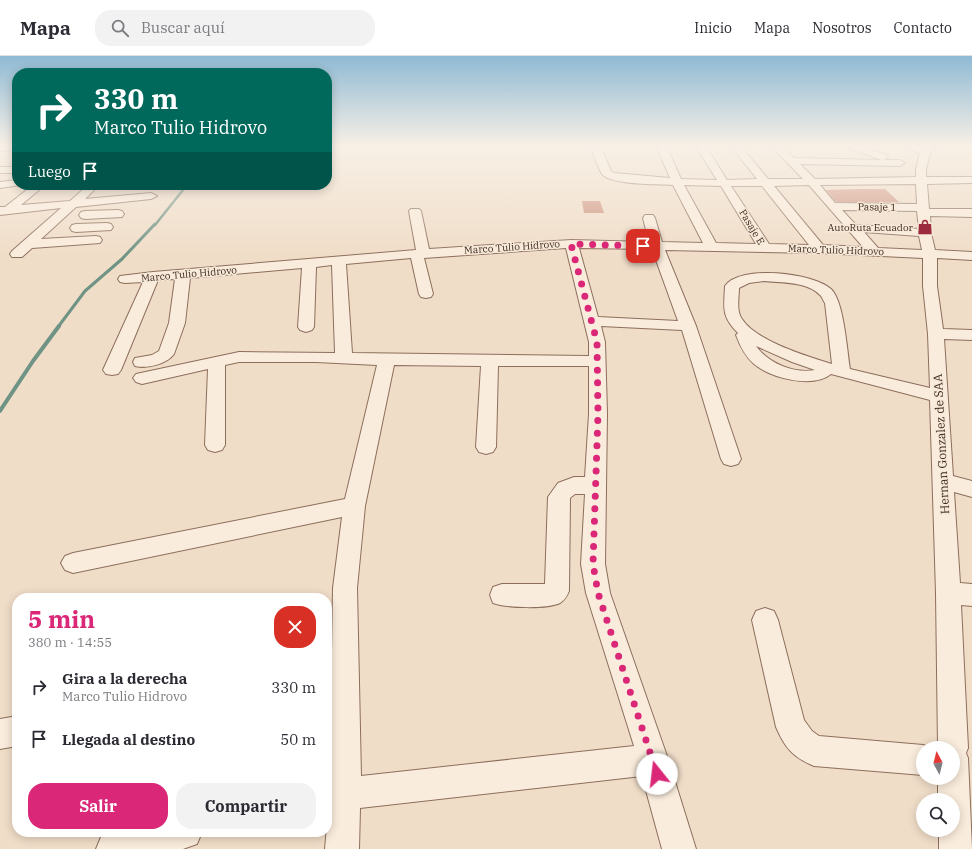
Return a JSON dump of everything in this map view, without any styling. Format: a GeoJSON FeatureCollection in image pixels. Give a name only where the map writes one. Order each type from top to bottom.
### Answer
{"type":"FeatureCollection","features":[{"type":"Feature","properties":{"kind":"street"},"geometry":{"type":"LineString","coordinates":[[636,182],[644,184],[679,186],[814,185],[841,182]]}},
{"type":"Feature","properties":{"kind":"street"},"geometry":{"type":"LineString","coordinates":[[677,182],[712,247]]}},
{"type":"Feature","properties":{"kind":"street","name":"Pasaje E"},"geometry":{"type":"LineString","coordinates":[[724,182],[765,248]]}},
{"type":"Feature","properties":{"kind":"street"},"geometry":{"type":"LineString","coordinates":[[766,182],[819,249]]}},
{"type":"Feature","properties":{"kind":"street"},"geometry":{"type":"LineString","coordinates":[[811,182],[874,251]]}},
{"type":"Feature","properties":{"kind":"street","name":"Hernan Gonzalez de SAA"},"geometry":{"type":"LineString","coordinates":[[917,182],[930,255],[930,286],[936,334],[948,593],[953,741]]}},
{"type":"Feature","properties":{"kind":"street"},"geometry":{"type":"LineString","coordinates":[[953,182],[972,186]]}},
{"type":"Feature","properties":{"kind":"street"},"geometry":{"type":"LineString","coordinates":[[0,185],[12,184]]}},
{"type":"Feature","properties":{"kind":"street"},"geometry":{"type":"LineString","coordinates":[[2,213],[33,190]]}},
{"type":"Feature","properties":{"kind":"street"},"geometry":{"type":"LineString","coordinates":[[17,254],[89,190]]}},
{"type":"Feature","properties":{"kind":"street"},"geometry":{"type":"LineString","coordinates":[[2,213],[151,196]]}},
{"type":"Feature","properties":{"kind":"street","name":"Pasaje 1"},"geometry":{"type":"LineString","coordinates":[[832,206],[972,213]]}},
{"type":"Feature","properties":{"kind":"street"},"geometry":{"type":"LineString","coordinates":[[415,211],[426,294]]}},
{"type":"Feature","properties":{"kind":"street"},"geometry":{"type":"LineString","coordinates":[[59,216],[118,214]]}},
{"type":"Feature","properties":{"kind":"street"},"geometry":{"type":"LineString","coordinates":[[649,218],[657,246],[688,326],[731,459]]}},
{"type":"Feature","properties":{"kind":"street"},"geometry":{"type":"LineString","coordinates":[[44,230],[107,227]]}},
{"type":"Feature","properties":{"kind":"street"},"geometry":{"type":"LineString","coordinates":[[852,228],[925,233]]}},
{"type":"Feature","properties":{"kind":"street"},"geometry":{"type":"LineString","coordinates":[[27,244],[96,240]]}},
{"type":"Feature","properties":{"kind":"street"},"geometry":{"type":"LineString","coordinates":[[571,244],[597,342],[598,414],[593,564],[598,593],[653,759],[679,849]]}},
{"type":"Feature","properties":{"kind":"street","name":"Marco Tulio Hidrovo"},"geometry":{"type":"LineString","coordinates":[[125,279],[420,254],[571,244],[819,249],[972,256]]}},
{"type":"Feature","properties":{"kind":"street"},"geometry":{"type":"LineString","coordinates":[[339,262],[344,358]]}},
{"type":"Feature","properties":{"kind":"street"},"geometry":{"type":"LineString","coordinates":[[306,327],[309,264]]}},
{"type":"Feature","properties":{"kind":"street"},"geometry":{"type":"LineString","coordinates":[[183,274],[177,323],[166,354],[142,370],[239,357],[260,356],[388,360],[597,361]]}},
{"type":"Feature","properties":{"kind":"street"},"geometry":{"type":"LineString","coordinates":[[112,370],[153,276]]}},
{"type":"Feature","properties":{"kind":"street"},"geometry":{"type":"LineString","coordinates":[[842,372],[832,303],[826,292],[814,285],[798,280],[764,277],[746,279],[732,286],[731,313],[741,329],[750,350],[764,364],[778,371],[794,375],[809,376],[821,374],[825,371],[825,367],[842,372],[938,396]]}},
{"type":"Feature","properties":{"kind":"street"},"geometry":{"type":"LineString","coordinates":[[591,321],[688,326]]}},
{"type":"Feature","properties":{"kind":"street"},"geometry":{"type":"LineString","coordinates":[[936,334],[972,335]]}},
{"type":"Feature","properties":{"kind":"street"},"geometry":{"type":"LineString","coordinates":[[342,849],[336,797],[336,666],[354,506],[388,360]]}},
{"type":"Feature","properties":{"kind":"street"},"geometry":{"type":"LineString","coordinates":[[486,447],[490,360]]}},
{"type":"Feature","properties":{"kind":"street"},"geometry":{"type":"LineString","coordinates":[[215,446],[217,361]]}},
{"type":"Feature","properties":{"kind":"street"},"geometry":{"type":"LineString","coordinates":[[942,481],[972,489]]}},
{"type":"Feature","properties":{"kind":"street"},"geometry":{"type":"LineString","coordinates":[[502,595],[551,595],[557,591],[560,497],[562,490],[570,485],[595,486]]}},
{"type":"Feature","properties":{"kind":"street"},"geometry":{"type":"LineString","coordinates":[[73,563],[354,506]]}},
{"type":"Feature","properties":{"kind":"street"},"geometry":{"type":"LineString","coordinates":[[948,593],[972,595]]}},
{"type":"Feature","properties":{"kind":"street"},"geometry":{"type":"LineString","coordinates":[[765,620],[792,727],[801,742],[814,751],[916,759]]}},
{"type":"Feature","properties":{"kind":"street"},"geometry":{"type":"LineString","coordinates":[[0,734],[12,732]]}},
{"type":"Feature","properties":{"kind":"street"},"geometry":{"type":"LineString","coordinates":[[336,797],[653,759]]}},
{"type":"Feature","properties":{"kind":"street"},"geometry":{"type":"LineString","coordinates":[[954,785],[956,849]]}},
{"type":"Feature","properties":{"kind":"street"},"geometry":{"type":"LineString","coordinates":[[113,849],[164,837]]}},
{"type":"Feature","properties":{"kind":"building"},"geometry":{"type":"Polygon","coordinates":[[[885,189],[899,202],[836,202],[826,190],[885,189]]]}},
{"type":"Feature","properties":{"kind":"building"},"geometry":{"type":"Polygon","coordinates":[[[582,201],[600,201],[604,213],[584,213],[582,201]]]}},
{"type":"Feature","properties":{"kind":"waterway"},"geometry":{"type":"LineString","coordinates":[[155,225],[183,190]]}},
{"type":"Feature","properties":{"kind":"waterway"},"geometry":{"type":"LineString","coordinates":[[58,327],[85,291],[122,259],[155,224]]}},
{"type":"Feature","properties":{"kind":"waterway"},"geometry":{"type":"LineString","coordinates":[[0,411],[33,361],[59,326]]}},
{"type":"Feature","properties":{"kind":"place","name":"AutoRuta Ecuador"},"geometry":{"type":"Point","coordinates":[925,227]}},
{"type":"Feature","properties":{"kind":"route"},"geometry":{"type":"LineString","coordinates":[[643,246],[571,244],[597,342],[598,414],[593,564],[598,593],[657,774]]}}]}
